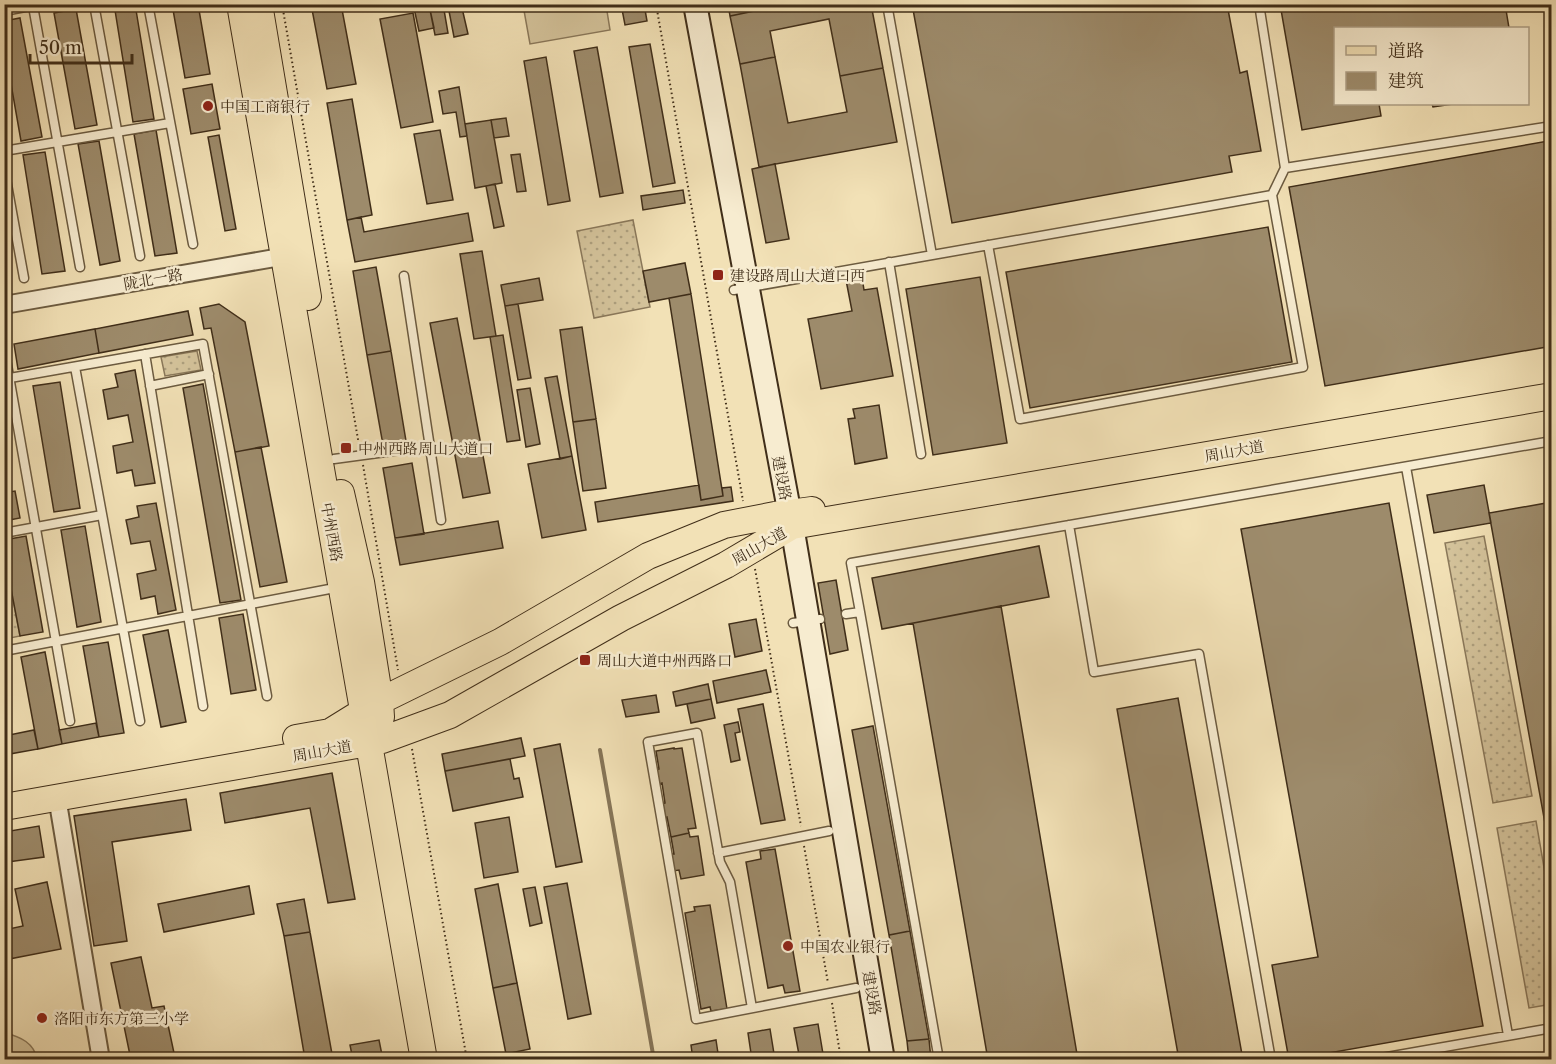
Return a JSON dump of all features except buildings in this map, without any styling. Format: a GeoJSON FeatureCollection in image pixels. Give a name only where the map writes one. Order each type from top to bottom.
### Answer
{"type":"FeatureCollection","features":[{"type":"Feature","properties":{"kind":"main road","name":"中州西路"},"geometry":{"type":"LineString","coordinates":[[240,4],[361,582],[381,701],[375,742],[424,1059]]}},
{"type":"Feature","properties":{"kind":"main road","name":"中州西路"},"geometry":{"type":"LineString","coordinates":[[259,4],[341,587],[381,701]]}},
{"type":"Feature","properties":{"kind":"main road","name":"周山大道"},"geometry":{"type":"LineString","coordinates":[[4,807],[375,742],[409,731],[450,715],[621,618],[726,565],[784,522],[1551,382]]}},
{"type":"Feature","properties":{"kind":"main road","name":"周山大道"},"geometry":{"type":"LineString","coordinates":[[4,790],[330,732],[381,701],[500,642],[648,556],[724,525],[784,522],[1551,396]]}},
{"type":"Feature","properties":{"kind":"main road","name":"中州西路"},"geometry":{"type":"LineString","coordinates":[[375,742],[438,1059]]}},
{"type":"Feature","properties":{"kind":"street","name":"建设路"},"geometry":{"type":"LineString","coordinates":[[682,4],[741,289],[784,522],[807,621],[883,1059]]}},
{"type":"Feature","properties":{"kind":"street","name":"建设路"},"geometry":{"type":"LineString","coordinates":[[695,4],[741,289]]}},
{"type":"Feature","properties":{"kind":"street","name":"陇北一路"},"geometry":{"type":"LineString","coordinates":[[4,304],[293,255]]}},
{"type":"Feature","properties":{"kind":"street","name":"建设路"},"geometry":{"type":"LineString","coordinates":[[807,621],[829,831],[868,1059]]}},
{"type":"Feature","properties":{"kind":"street"},"geometry":{"type":"LineString","coordinates":[[57,797],[100,1059]]}},
{"type":"Feature","properties":{"kind":"lane"},"geometry":{"type":"LineString","coordinates":[[94,4],[140,256]]}},
{"type":"Feature","properties":{"kind":"lane"},"geometry":{"type":"LineString","coordinates":[[148,4],[193,244]]}},
{"type":"Feature","properties":{"kind":"lane"},"geometry":{"type":"LineString","coordinates":[[887,4],[932,255]]}},
{"type":"Feature","properties":{"kind":"lane"},"geometry":{"type":"LineString","coordinates":[[988,245],[1020,419],[1303,367],[1272,195],[1285,168],[1259,4]]}},
{"type":"Feature","properties":{"kind":"lane"},"geometry":{"type":"LineString","coordinates":[[4,11],[37,5],[57,142],[80,267]]}},
{"type":"Feature","properties":{"kind":"lane"},"geometry":{"type":"LineString","coordinates":[[4,151],[170,123]]}},
{"type":"Feature","properties":{"kind":"lane"},"geometry":{"type":"LineString","coordinates":[[1285,168],[1551,126]]}},
{"type":"Feature","properties":{"kind":"lane"},"geometry":{"type":"LineString","coordinates":[[4,168],[24,278]]}},
{"type":"Feature","properties":{"kind":"lane"},"geometry":{"type":"LineString","coordinates":[[741,289],[1272,195]]}},
{"type":"Feature","properties":{"kind":"lane"},"geometry":{"type":"LineString","coordinates":[[889,262],[921,454]]}},
{"type":"Feature","properties":{"kind":"lane"},"geometry":{"type":"LineString","coordinates":[[404,276],[441,520]]}},
{"type":"Feature","properties":{"kind":"lane"},"geometry":{"type":"LineString","coordinates":[[10,378],[203,344],[267,696]]}},
{"type":"Feature","properties":{"kind":"lane"},"geometry":{"type":"LineString","coordinates":[[4,348],[70,720]]}},
{"type":"Feature","properties":{"kind":"lane"},"geometry":{"type":"LineString","coordinates":[[145,354],[202,706]]}},
{"type":"Feature","properties":{"kind":"lane"},"geometry":{"type":"LineString","coordinates":[[75,367],[140,721]]}},
{"type":"Feature","properties":{"kind":"lane"},"geometry":{"type":"LineString","coordinates":[[150,386],[209,374]]}},
{"type":"Feature","properties":{"kind":"lane"},"geometry":{"type":"LineString","coordinates":[[939,1059],[851,563],[1551,441]]}},
{"type":"Feature","properties":{"kind":"lane"},"geometry":{"type":"LineString","coordinates":[[334,459],[430,446]]}},
{"type":"Feature","properties":{"kind":"lane"},"geometry":{"type":"LineString","coordinates":[[1406,467],[1508,1035]]}},
{"type":"Feature","properties":{"kind":"lane"},"geometry":{"type":"LineString","coordinates":[[4,532],[102,515]]}},
{"type":"Feature","properties":{"kind":"lane"},"geometry":{"type":"LineString","coordinates":[[1069,525],[1095,672],[1199,654],[1271,1059]]}},
{"type":"Feature","properties":{"kind":"lane"},"geometry":{"type":"LineString","coordinates":[[4,651],[341,587]]}},
{"type":"Feature","properties":{"kind":"lane"},"geometry":{"type":"LineString","coordinates":[[846,614],[860,612]]}},
{"type":"Feature","properties":{"kind":"lane"},"geometry":{"type":"LineString","coordinates":[[752,1008],[730,882],[718,854],[697,733],[648,742],[696,1019],[856,988]]}},
{"type":"Feature","properties":{"kind":"lane"},"geometry":{"type":"LineString","coordinates":[[718,854],[829,831]]}},
{"type":"Feature","properties":{"kind":"lane"},"geometry":{"type":"LineString","coordinates":[[1370,1059],[1551,1028]]}},
{"type":"Feature","properties":{"kind":"path"},"geometry":{"type":"LineString","coordinates":[[282,4],[361,456],[381,701]]}},
{"type":"Feature","properties":{"kind":"path"},"geometry":{"type":"LineString","coordinates":[[409,731],[467,1059]]}},
{"type":"Feature","properties":{"kind":"shaded area"},"geometry":{"type":"Polygon","coordinates":[[[523,5],[606,5],[610,30],[530,44],[523,5]]]}},
{"type":"Feature","properties":{"kind":"shaded area"},"geometry":{"type":"Polygon","coordinates":[[[633,220],[650,307],[594,318],[577,231],[633,220]]]}},
{"type":"Feature","properties":{"kind":"shaded area"},"geometry":{"type":"Polygon","coordinates":[[[197,351],[201,370],[165,376],[161,357],[197,351]]]}},
{"type":"Feature","properties":{"kind":"shaded area"},"geometry":{"type":"Polygon","coordinates":[[[1484,536],[1532,796],[1493,803],[1445,543],[1484,536]]]}},
{"type":"Feature","properties":{"kind":"shaded area"},"geometry":{"type":"Polygon","coordinates":[[[4,552],[20,636],[5,639],[4,639],[4,552]]]}},
{"type":"Feature","properties":{"kind":"shaded area"},"geometry":{"type":"Polygon","coordinates":[[[1536,821],[1551,908],[1552,1004],[1529,1008],[1497,828],[1536,821]]]}},
{"type":"Feature","properties":{"kind":"shaded area"},"geometry":{"type":"Polygon","coordinates":[[[5,1033],[16,1036],[30,1045],[37,1059],[5,1059],[5,1033]]]}},
{"type":"Feature","properties":{"kind":"waterway"},"geometry":{"type":"LineString","coordinates":[[600,750],[654,1060]]}},
{"type":"Feature","properties":{"kind":"place","name":"中国工商银行"},"geometry":{"type":"Point","coordinates":[208,106]}},
{"type":"Feature","properties":{"kind":"place","name":"建设路周山大道口西"},"geometry":{"type":"Point","coordinates":[718,275]}},
{"type":"Feature","properties":{"kind":"place","name":"中州西路周山大道口"},"geometry":{"type":"Point","coordinates":[346,448]}},
{"type":"Feature","properties":{"kind":"place","name":"周山大道中州西路口"},"geometry":{"type":"Point","coordinates":[585,660]}},
{"type":"Feature","properties":{"kind":"place","name":"中国农业银行"},"geometry":{"type":"Point","coordinates":[788,946]}},
{"type":"Feature","properties":{"kind":"place","name":"洛阳市东方第三小学"},"geometry":{"type":"Point","coordinates":[42,1018]}}]}
